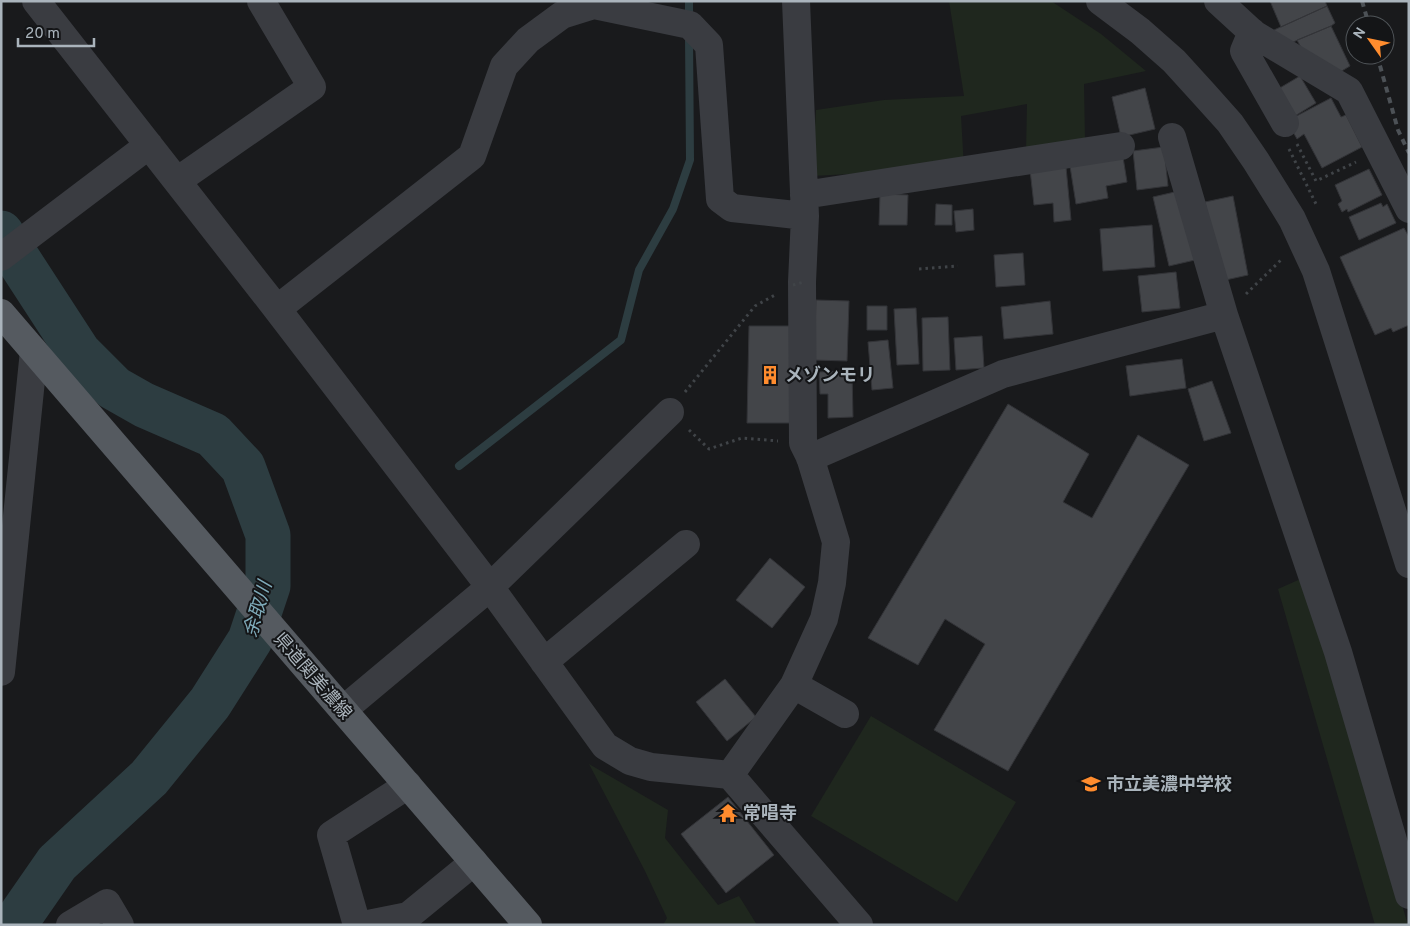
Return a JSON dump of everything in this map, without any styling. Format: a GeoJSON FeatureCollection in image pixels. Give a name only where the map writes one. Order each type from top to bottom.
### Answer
{"type":"FeatureCollection","features":[{"type":"Feature","properties":{"kind":"main road","name":"県道関美濃線"},"geometry":{"type":"LineString","coordinates":[[1,313],[528,925]]}},
{"type":"Feature","properties":{"kind":"street"},"geometry":{"type":"LineString","coordinates":[[36,1],[277,309],[490,588],[605,746],[630,761],[651,766],[730,775],[859,925]]}},
{"type":"Feature","properties":{"kind":"street"},"geometry":{"type":"LineString","coordinates":[[177,181],[312,87],[261,1]]}},
{"type":"Feature","properties":{"kind":"street"},"geometry":{"type":"LineString","coordinates":[[730,775],[794,685],[824,619],[832,583],[836,542],[814,450],[802,282],[805,205],[796,1]]}},
{"type":"Feature","properties":{"kind":"street"},"geometry":{"type":"LineString","coordinates":[[1100,1],[1140,31],[1174,61],[1230,123],[1292,219],[1316,271],[1409,564]]}},
{"type":"Feature","properties":{"kind":"street"},"geometry":{"type":"LineString","coordinates":[[1218,1],[1252,32],[1348,92],[1409,209]]}},
{"type":"Feature","properties":{"kind":"street"},"geometry":{"type":"LineString","coordinates":[[277,309],[472,156],[504,66],[528,40],[562,15],[594,5],[681,23],[710,45],[720,200],[732,208],[805,205],[1121,146]]}},
{"type":"Feature","properties":{"kind":"street"},"geometry":{"type":"LineString","coordinates":[[1252,32],[1244,51],[1286,123]]}},
{"type":"Feature","properties":{"kind":"street"},"geometry":{"type":"LineString","coordinates":[[1172,137],[1224,315],[1338,652],[1409,895]]}},
{"type":"Feature","properties":{"kind":"street"},"geometry":{"type":"LineString","coordinates":[[10,251],[149,145]]}},
{"type":"Feature","properties":{"kind":"street"},"geometry":{"type":"LineString","coordinates":[[814,450],[1003,374],[1224,315]]}},
{"type":"Feature","properties":{"kind":"street"},"geometry":{"type":"LineString","coordinates":[[1,672],[34,351]]}},
{"type":"Feature","properties":{"kind":"street"},"geometry":{"type":"LineString","coordinates":[[343,710],[490,588],[670,412]]}},
{"type":"Feature","properties":{"kind":"street"},"geometry":{"type":"LineString","coordinates":[[544,662],[686,544]]}},
{"type":"Feature","properties":{"kind":"street"},"geometry":{"type":"LineString","coordinates":[[794,685],[845,714]]}},
{"type":"Feature","properties":{"kind":"street"},"geometry":{"type":"LineString","coordinates":[[358,925],[331,835],[408,785]]}},
{"type":"Feature","properties":{"kind":"street"},"geometry":{"type":"LineString","coordinates":[[363,925],[408,916],[474,862]]}},
{"type":"Feature","properties":{"kind":"street"},"geometry":{"type":"LineString","coordinates":[[70,925],[107,903],[120,925]]}},
{"type":"Feature","properties":{"kind":"path"},"geometry":{"type":"LineString","coordinates":[[1286,123],[1316,181],[1379,150]]}},
{"type":"Feature","properties":{"kind":"path"},"geometry":{"type":"LineString","coordinates":[[1224,315],[1290,252],[1304,246]]}},
{"type":"Feature","properties":{"kind":"path"},"geometry":{"type":"LineString","coordinates":[[919,269],[958,266]]}},
{"type":"Feature","properties":{"kind":"path"},"geometry":{"type":"LineString","coordinates":[[786,289],[804,282]]}},
{"type":"Feature","properties":{"kind":"path"},"geometry":{"type":"LineString","coordinates":[[778,294],[755,306],[670,412],[709,449],[742,438],[814,450]]}},
{"type":"Feature","properties":{"kind":"shaded area"},"geometry":{"type":"Polygon","coordinates":[[[949,1],[1051,1],[1101,34],[1146,71],[1084,84],[1085,140],[1026,152],[1027,104],[961,116],[964,168],[812,176],[816,110],[884,100],[964,96],[949,1]]]}},
{"type":"Feature","properties":{"kind":"shaded area"},"geometry":{"type":"Polygon","coordinates":[[[1305,577],[1408,925],[1375,925],[1278,589],[1305,577]]]}},
{"type":"Feature","properties":{"kind":"shaded area"},"geometry":{"type":"Polygon","coordinates":[[[871,716],[1016,802],[957,902],[811,816],[871,716]]]}},
{"type":"Feature","properties":{"kind":"shaded area"},"geometry":{"type":"Polygon","coordinates":[[[589,764],[668,810],[665,838],[718,905],[739,896],[757,925],[663,925],[667,918],[645,871],[589,764]]]}},
{"type":"Feature","properties":{"kind":"building"},"geometry":{"type":"Polygon","coordinates":[[[1270,1],[1325,1],[1327,6],[1281,27],[1270,1]]]}},
{"type":"Feature","properties":{"kind":"building"},"geometry":{"type":"Polygon","coordinates":[[[1327,6],[1335,23],[1331,26],[1286,45],[1274,30],[1327,6]]]}},
{"type":"Feature","properties":{"kind":"building"},"geometry":{"type":"Polygon","coordinates":[[[1331,26],[1345,55],[1345,65],[1350,66],[1340,72],[1304,53],[1297,40],[1331,26]]]}},
{"type":"Feature","properties":{"kind":"building"},"geometry":{"type":"Polygon","coordinates":[[[1300,76],[1316,103],[1290,119],[1273,92],[1300,76]]]}},
{"type":"Feature","properties":{"kind":"building"},"geometry":{"type":"Polygon","coordinates":[[[1145,88],[1155,129],[1121,137],[1112,97],[1145,88]]]}},
{"type":"Feature","properties":{"kind":"building"},"geometry":{"type":"Polygon","coordinates":[[[1331,98],[1341,117],[1346,115],[1362,147],[1322,168],[1304,134],[1297,139],[1287,121],[1331,98]]]}},
{"type":"Feature","properties":{"kind":"building"},"geometry":{"type":"Polygon","coordinates":[[[1164,147],[1168,186],[1137,190],[1133,151],[1164,147]]]}},
{"type":"Feature","properties":{"kind":"building"},"geometry":{"type":"Polygon","coordinates":[[[1122,151],[1127,182],[1106,186],[1108,198],[1076,204],[1069,160],[1122,151]]]}},
{"type":"Feature","properties":{"kind":"building"},"geometry":{"type":"Polygon","coordinates":[[[1066,167],[1071,220],[1054,222],[1053,203],[1034,205],[1030,170],[1066,167]]]}},
{"type":"Feature","properties":{"kind":"building"},"geometry":{"type":"Polygon","coordinates":[[[1369,169],[1382,195],[1348,212],[1347,209],[1342,212],[1338,204],[1342,201],[1335,185],[1369,169]]]}},
{"type":"Feature","properties":{"kind":"building"},"geometry":{"type":"Polygon","coordinates":[[[1179,191],[1195,260],[1169,266],[1153,197],[1179,191]]]}},
{"type":"Feature","properties":{"kind":"building"},"geometry":{"type":"Polygon","coordinates":[[[880,194],[908,195],[907,225],[879,225],[880,194]]]}},
{"type":"Feature","properties":{"kind":"building"},"geometry":{"type":"Polygon","coordinates":[[[1233,196],[1248,275],[1221,281],[1205,202],[1233,196]]]}},
{"type":"Feature","properties":{"kind":"building"},"geometry":{"type":"Polygon","coordinates":[[[1381,203],[1383,207],[1387,204],[1396,223],[1359,240],[1349,217],[1381,203]]]}},
{"type":"Feature","properties":{"kind":"building"},"geometry":{"type":"Polygon","coordinates":[[[936,204],[952,205],[952,225],[935,225],[936,204]]]}},
{"type":"Feature","properties":{"kind":"building"},"geometry":{"type":"Polygon","coordinates":[[[973,209],[974,230],[956,232],[954,211],[973,209]]]}},
{"type":"Feature","properties":{"kind":"building"},"geometry":{"type":"Polygon","coordinates":[[[1152,225],[1155,267],[1103,271],[1100,229],[1152,225]]]}},
{"type":"Feature","properties":{"kind":"building"},"geometry":{"type":"Polygon","coordinates":[[[1404,228],[1409,237],[1409,325],[1393,332],[1391,328],[1375,335],[1340,257],[1404,228]]]}},
{"type":"Feature","properties":{"kind":"building"},"geometry":{"type":"Polygon","coordinates":[[[1023,253],[1025,285],[996,287],[994,255],[1023,253]]]}},
{"type":"Feature","properties":{"kind":"building"},"geometry":{"type":"Polygon","coordinates":[[[1176,272],[1180,308],[1142,312],[1138,276],[1176,272]]]}},
{"type":"Feature","properties":{"kind":"building"},"geometry":{"type":"Polygon","coordinates":[[[816,300],[849,301],[847,361],[814,360],[816,300]]]}},
{"type":"Feature","properties":{"kind":"building"},"geometry":{"type":"Polygon","coordinates":[[[1050,301],[1053,334],[1004,339],[1001,307],[1050,301]]]}},
{"type":"Feature","properties":{"kind":"building"},"geometry":{"type":"Polygon","coordinates":[[[867,306],[887,306],[887,330],[867,330],[867,306]]]}},
{"type":"Feature","properties":{"kind":"building"},"geometry":{"type":"Polygon","coordinates":[[[916,308],[919,364],[897,365],[894,309],[916,308]]]}},
{"type":"Feature","properties":{"kind":"building"},"geometry":{"type":"Polygon","coordinates":[[[948,317],[950,370],[923,371],[922,318],[948,317]]]}},
{"type":"Feature","properties":{"kind":"building","name":"メゾンモリ"},"geometry":{"type":"Polygon","coordinates":[[[749,326],[793,326],[791,423],[747,423],[749,326]]]}},
{"type":"Feature","properties":{"kind":"building"},"geometry":{"type":"Polygon","coordinates":[[[982,336],[984,368],[956,370],[954,338],[982,336]]]}},
{"type":"Feature","properties":{"kind":"building"},"geometry":{"type":"Polygon","coordinates":[[[888,340],[893,388],[872,390],[868,342],[888,340]]]}},
{"type":"Feature","properties":{"kind":"building"},"geometry":{"type":"Polygon","coordinates":[[[1182,359],[1186,388],[1130,396],[1126,366],[1182,359]]]}},
{"type":"Feature","properties":{"kind":"building"},"geometry":{"type":"Polygon","coordinates":[[[852,371],[853,417],[828,418],[828,394],[820,394],[819,372],[852,371]]]}},
{"type":"Feature","properties":{"kind":"building"},"geometry":{"type":"Polygon","coordinates":[[[1212,381],[1231,433],[1204,441],[1188,389],[1212,381]]]}},
{"type":"Feature","properties":{"kind":"building"},"geometry":{"type":"Polygon","coordinates":[[[1008,404],[1089,454],[1063,502],[1092,518],[1138,435],[1189,465],[1008,771],[934,730],[985,644],[945,619],[918,665],[868,638],[1008,404]]]}},
{"type":"Feature","properties":{"kind":"building"},"geometry":{"type":"Polygon","coordinates":[[[770,558],[805,587],[772,628],[736,600],[770,558]]]}},
{"type":"Feature","properties":{"kind":"building"},"geometry":{"type":"Polygon","coordinates":[[[725,679],[756,717],[727,741],[696,702],[725,679]]]}},
{"type":"Feature","properties":{"kind":"building"},"geometry":{"type":"Polygon","coordinates":[[[728,797],[774,855],[726,893],[681,834],[728,797]]]}},
{"type":"Feature","properties":{"kind":"waterway"},"geometry":{"type":"LineString","coordinates":[[689,1],[689,19]]}},
{"type":"Feature","properties":{"kind":"waterway"},"geometry":{"type":"LineString","coordinates":[[459,466],[621,340],[639,270],[673,209],[690,160],[689,36]]}},
{"type":"Feature","properties":{"kind":"waterway","name":"余取川"},"geometry":{"type":"LineString","coordinates":[[1,233],[79,353],[114,388],[144,405],[213,435],[243,467],[268,535],[268,586],[250,640],[210,703],[149,778],[57,863],[14,925]]}},
{"type":"Feature","properties":{"kind":"railway"},"geometry":{"type":"LineString","coordinates":[[1362,1],[1366,15]]}},
{"type":"Feature","properties":{"kind":"railway"},"geometry":{"type":"LineString","coordinates":[[1380,65],[1398,130],[1409,153]]}},
{"type":"Feature","properties":{"kind":"place","name":"メゾンモリ"},"geometry":{"type":"Point","coordinates":[770,375]}},
{"type":"Feature","properties":{"kind":"place","name":"市立美濃中学校"},"geometry":{"type":"Point","coordinates":[1091,784]}},
{"type":"Feature","properties":{"kind":"place","name":"常唱寺"},"geometry":{"type":"Point","coordinates":[728,813]}}]}
